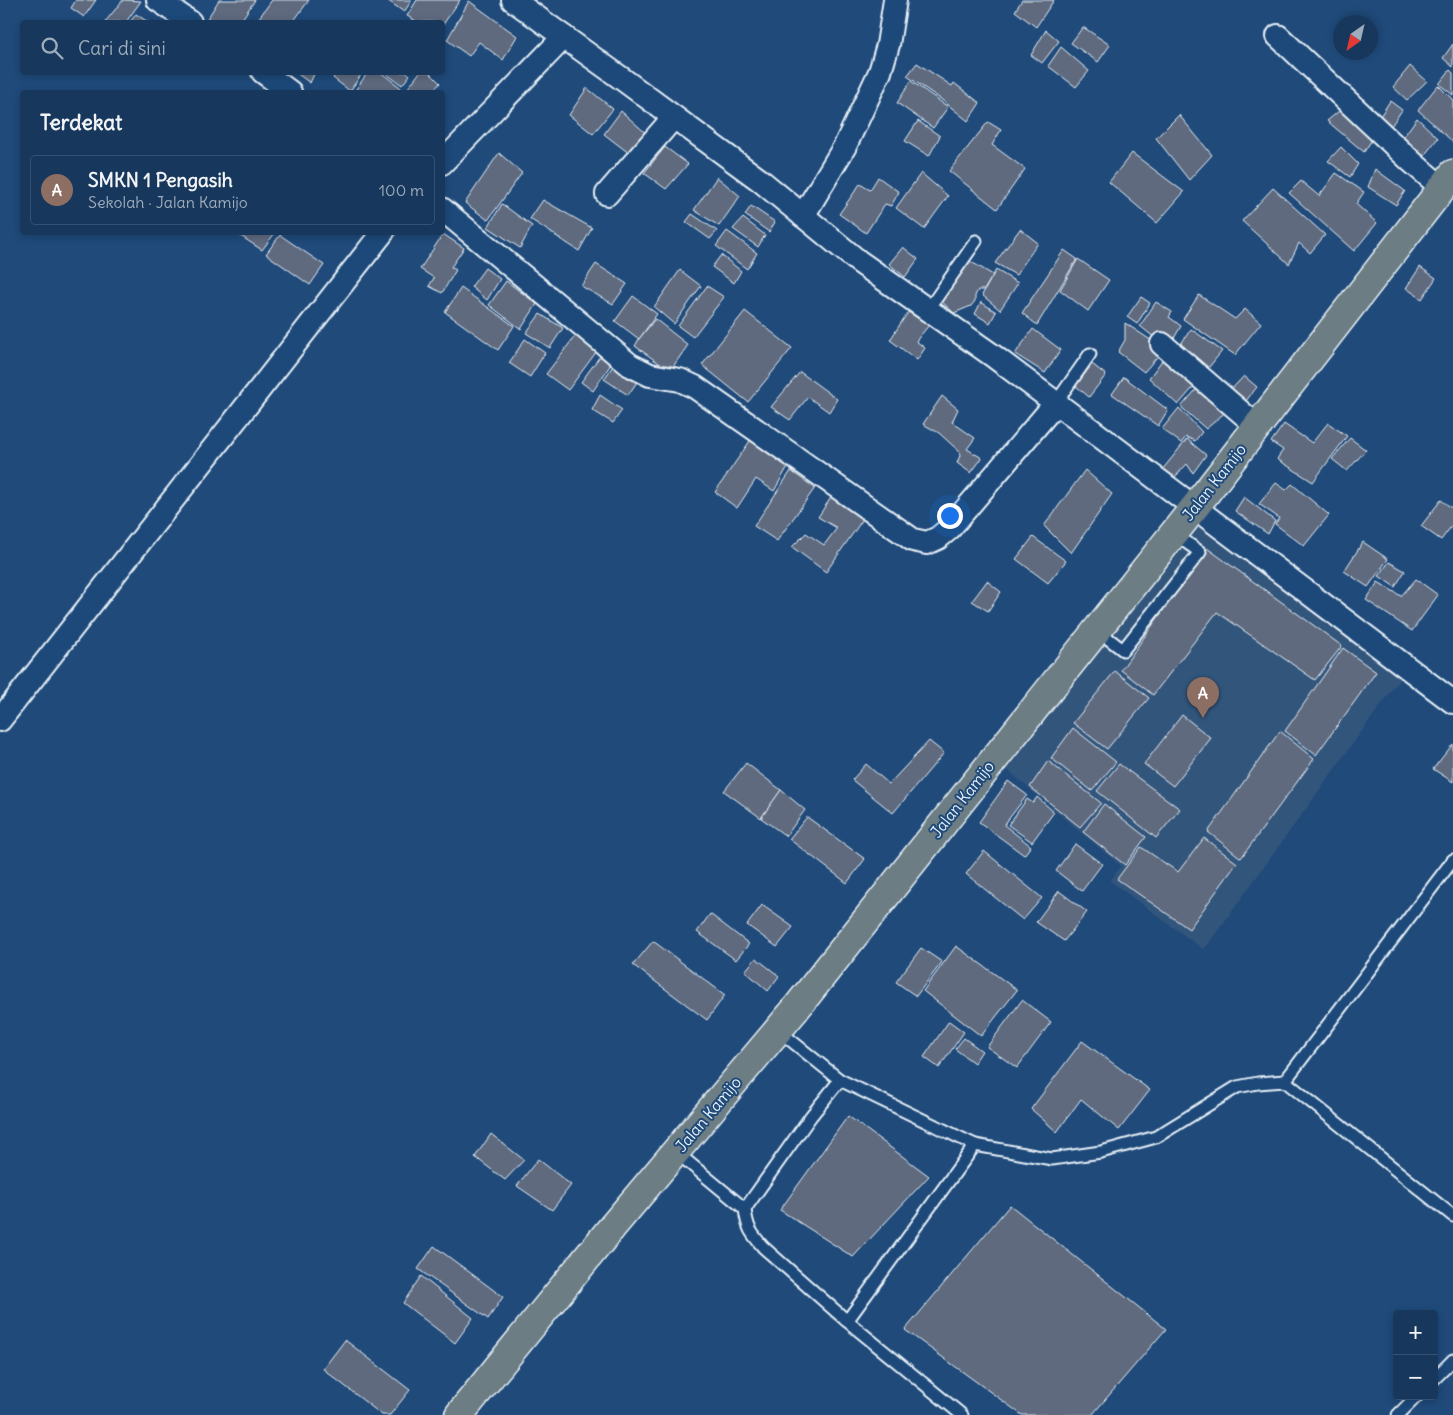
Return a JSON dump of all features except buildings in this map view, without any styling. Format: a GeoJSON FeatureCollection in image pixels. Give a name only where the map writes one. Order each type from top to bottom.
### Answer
{"type":"FeatureCollection","features":[{"type":"Feature","properties":{"kind":"main road","name":"Jalan Kamijo"},"geometry":{"type":"LineString","coordinates":[[459,1415],[778,1030],[1194,507],[1447,181]]}},
{"type":"Feature","properties":{"kind":"street"},"geometry":{"type":"LineString","coordinates":[[158,0],[187,20]]}},
{"type":"Feature","properties":{"kind":"street"},"geometry":{"type":"LineString","coordinates":[[513,0],[761,181],[858,261],[992,356],[1453,702]]}},
{"type":"Feature","properties":{"kind":"street"},"geometry":{"type":"LineString","coordinates":[[804,216],[846,146],[880,72],[888,44],[894,0]]}},
{"type":"Feature","properties":{"kind":"street"},"geometry":{"type":"LineString","coordinates":[[1278,36],[1412,162],[1447,181]]}},
{"type":"Feature","properties":{"kind":"street"},"geometry":{"type":"LineString","coordinates":[[445,160],[564,38]]}},
{"type":"Feature","properties":{"kind":"street"},"geometry":{"type":"LineString","coordinates":[[267,75],[287,90]]}},
{"type":"Feature","properties":{"kind":"street"},"geometry":{"type":"LineString","coordinates":[[607,194],[674,117]]}},
{"type":"Feature","properties":{"kind":"street"},"geometry":{"type":"LineString","coordinates":[[445,211],[630,365],[650,375],[680,380],[695,387],[913,540],[927,543],[938,538],[949,529],[1055,404]]}},
{"type":"Feature","properties":{"kind":"street"},"geometry":{"type":"LineString","coordinates":[[0,720],[381,235]]}},
{"type":"Feature","properties":{"kind":"street"},"geometry":{"type":"LineString","coordinates":[[1162,344],[1257,426]]}},
{"type":"Feature","properties":{"kind":"lane"},"geometry":{"type":"LineString","coordinates":[[928,310],[976,241]]}},
{"type":"Feature","properties":{"kind":"lane"},"geometry":{"type":"LineString","coordinates":[[1055,404],[1090,354]]}},
{"type":"Feature","properties":{"kind":"lane"},"geometry":{"type":"LineString","coordinates":[[1285,1081],[1453,860]]}},
{"type":"Feature","properties":{"kind":"lane"},"geometry":{"type":"LineString","coordinates":[[778,1030],[840,1080],[975,1145],[1052,1159],[1101,1152],[1156,1137],[1238,1087],[1285,1081],[1453,1216]]}},
{"type":"Feature","properties":{"kind":"lane"},"geometry":{"type":"LineString","coordinates":[[744,1209],[811,1116],[840,1080]]}},
{"type":"Feature","properties":{"kind":"lane"},"geometry":{"type":"LineString","coordinates":[[847,1321],[975,1145]]}},
{"type":"Feature","properties":{"kind":"lane"},"geometry":{"type":"LineString","coordinates":[[676,1152],[744,1209],[751,1233],[763,1247],[847,1321],[962,1415]]}},
{"type":"Feature","properties":{"kind":"lane"},"geometry":{"type":"LineString","coordinates":[[1438,1375],[1453,1360]]}},
{"type":"Feature","properties":{"kind":"lane"},"geometry":{"type":"LineString","coordinates":[[1398,1415],[1413,1400]]}},
{"type":"Feature","properties":{"kind":"shaded area"},"geometry":{"type":"Polygon","coordinates":[[[1195,519],[1404,673],[1204,950],[1110,881],[1121,866],[998,762],[1195,519]]]}},
{"type":"Feature","properties":{"kind":"place","name":"SMKN 1 Pengasih"},"geometry":{"type":"Point","coordinates":[1203,718]}}]}
